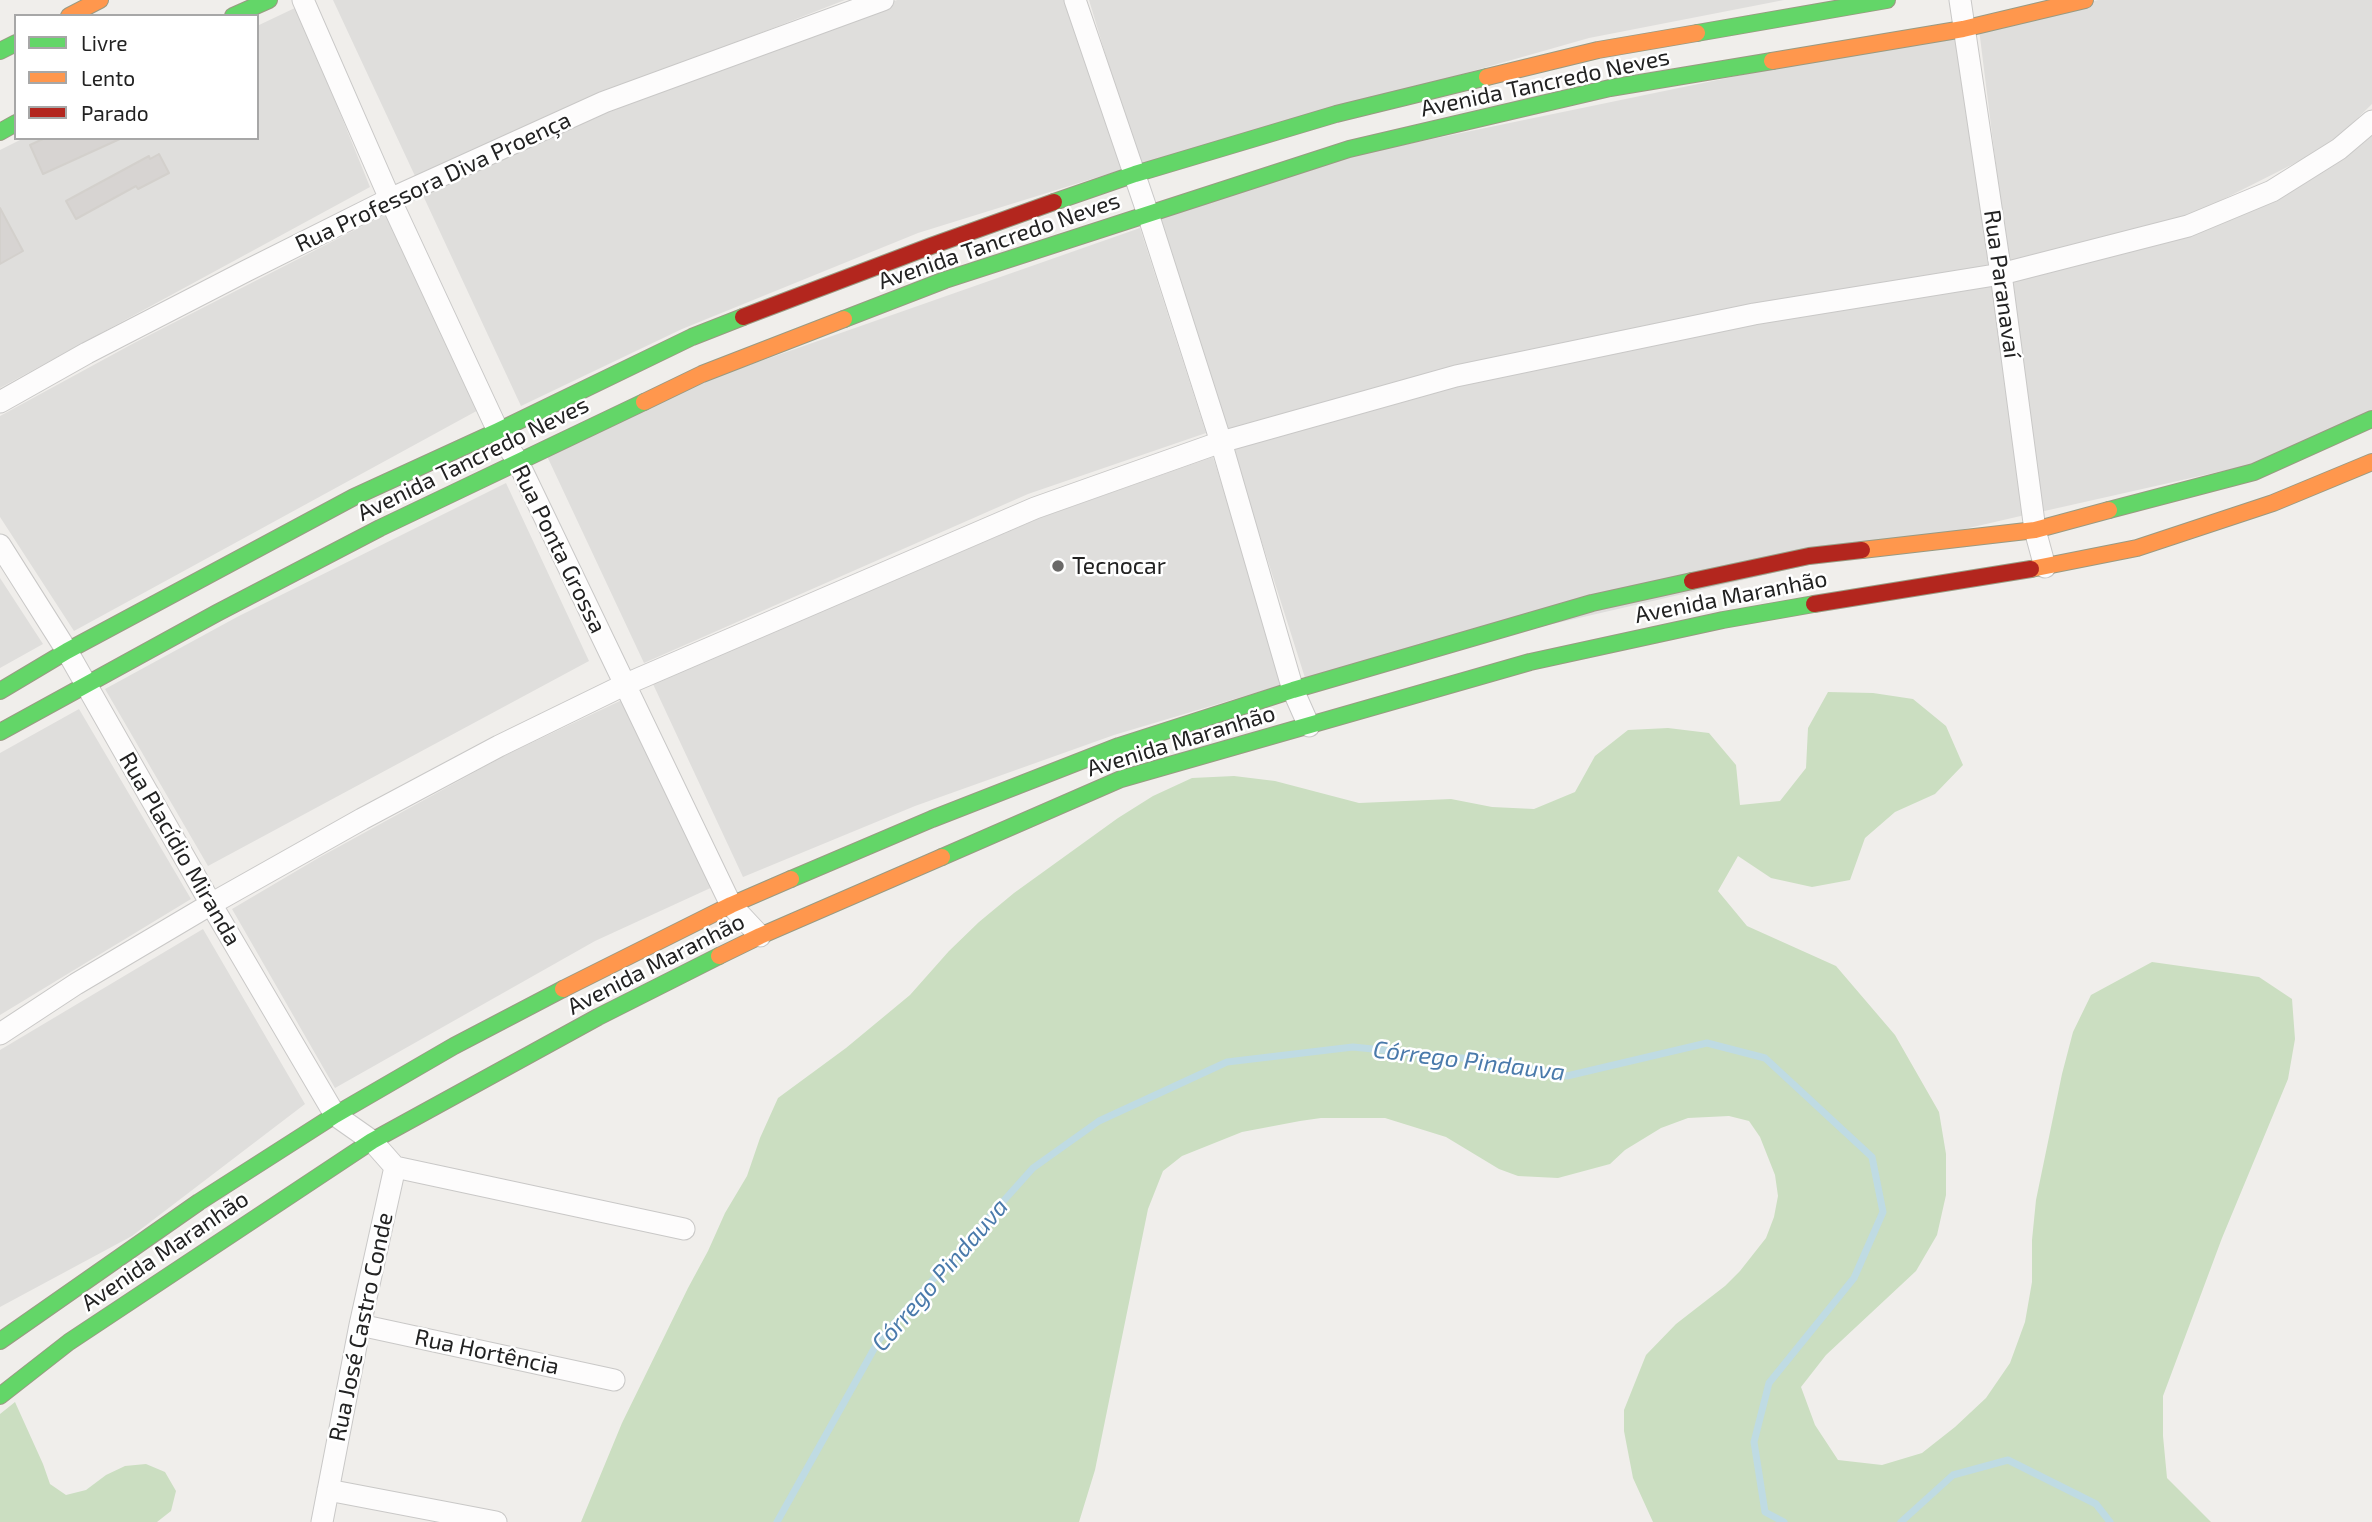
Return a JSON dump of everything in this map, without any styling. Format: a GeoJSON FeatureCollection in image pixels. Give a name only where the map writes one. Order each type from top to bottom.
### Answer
{"type":"FeatureCollection","features":[{"type":"Feature","properties":{"kind":"street"},"geometry":{"type":"LineString","coordinates":[[73,14],[100,0]]}},
{"type":"Feature","properties":{"kind":"street"},"geometry":{"type":"LineString","coordinates":[[238,14],[269,0]]}},
{"type":"Feature","properties":{"kind":"street","name":"Rua Ponta Grossa"},"geometry":{"type":"LineString","coordinates":[[303,0],[390,199],[498,431],[518,462],[731,905],[760,936]]}},
{"type":"Feature","properties":{"kind":"street","name":"Rua Professora Diva Proença"},"geometry":{"type":"LineString","coordinates":[[0,402],[233,277],[390,199],[604,102],[883,0]]}},
{"type":"Feature","properties":{"kind":"street"},"geometry":{"type":"LineString","coordinates":[[1075,0],[1149,215],[1222,442],[1293,690],[1308,726]]}},
{"type":"Feature","properties":{"kind":"street","name":"Avenida Tancredo Neves"},"geometry":{"type":"LineString","coordinates":[[0,691],[67,651],[354,497],[692,337],[931,246],[1135,174],[1336,114],[1598,50],[1888,0]]}},
{"type":"Feature","properties":{"kind":"street","name":"Rua Paranavaí"},"geometry":{"type":"LineString","coordinates":[[1961,0],[2035,530],[2045,567]]}},
{"type":"Feature","properties":{"kind":"street","name":"Avenida Tancredo Neves"},"geometry":{"type":"LineString","coordinates":[[0,732],[217,613],[380,528],[715,369],[945,279],[1349,149],[1610,88],[1963,29],[2085,0]]}},
{"type":"Feature","properties":{"kind":"street"},"geometry":{"type":"LineString","coordinates":[[0,1034],[76,984],[211,904],[499,746],[624,685],[1035,508],[1222,442],[1456,376],[1754,314],[2001,274],[2188,226],[2272,191],[2339,149],[2372,121]]}},
{"type":"Feature","properties":{"kind":"street","name":"Avenida Maranhão"},"geometry":{"type":"LineString","coordinates":[[0,1341],[199,1202],[335,1115],[454,1046],[731,905],[932,819],[1119,746],[1293,690],[1592,603],[1809,556],[2035,530],[2254,472],[2372,419]]}},
{"type":"Feature","properties":{"kind":"street","name":"Avenida Maranhão"},"geometry":{"type":"LineString","coordinates":[[0,1396],[69,1342],[372,1141],[598,1017],[760,936],[1121,779],[1530,662],[1723,620],[1896,589],[2045,567],[2137,548],[2273,503],[2372,463]]}},
{"type":"Feature","properties":{"kind":"street","name":"Rua Placídio Miranda"},"geometry":{"type":"LineString","coordinates":[[0,545],[87,684],[211,904],[335,1115],[372,1141]]}},
{"type":"Feature","properties":{"kind":"street"},"geometry":{"type":"LineString","coordinates":[[372,1141],[395,1167],[684,1228]]}},
{"type":"Feature","properties":{"kind":"street","name":"Rua José Castro Conde"},"geometry":{"type":"LineString","coordinates":[[322,1522],[360,1325],[395,1167]]}},
{"type":"Feature","properties":{"kind":"street","name":"Rua Hortência"},"geometry":{"type":"LineString","coordinates":[[360,1325],[614,1380]]}},
{"type":"Feature","properties":{"kind":"street"},"geometry":{"type":"LineString","coordinates":[[328,1490],[496,1522]]}},
{"type":"Feature","properties":{"kind":"shaded area"},"geometry":{"type":"Polygon","coordinates":[[[333,0],[845,0],[601,95],[415,176],[333,0]]]}},
{"type":"Feature","properties":{"kind":"shaded area"},"geometry":{"type":"Polygon","coordinates":[[[897,0],[1070,0],[1124,169],[918,233],[682,329],[521,406],[420,189],[607,107],[897,0]]]}},
{"type":"Feature","properties":{"kind":"shaded area"},"geometry":{"type":"Polygon","coordinates":[[[1089,0],[1784,0],[1589,38],[1139,166],[1089,0]]]}},
{"type":"Feature","properties":{"kind":"shaded area"},"geometry":{"type":"Polygon","coordinates":[[[2098,0],[2372,0],[2372,104],[2329,146],[2182,220],[2008,263],[1979,29],[2098,0]]]}},
{"type":"Feature","properties":{"kind":"shaded area"},"geometry":{"type":"Polygon","coordinates":[[[297,7],[370,187],[0,388],[0,150],[20,140],[259,140],[259,25],[297,7]]]}},
{"type":"Feature","properties":{"kind":"shaded area"},"geometry":{"type":"Polygon","coordinates":[[[1964,29],[1994,268],[1226,432],[1157,219],[1350,156],[1964,29]]]}},
{"type":"Feature","properties":{"kind":"shaded area"},"geometry":{"type":"Polygon","coordinates":[[[2372,129],[2372,411],[2249,465],[2040,512],[2010,279],[2194,234],[2372,129]]]}},
{"type":"Feature","properties":{"kind":"shaded area"},"geometry":{"type":"Polygon","coordinates":[[[386,214],[482,408],[74,631],[0,517],[0,416],[134,343],[386,214]]]}},
{"type":"Feature","properties":{"kind":"shaded area"},"geometry":{"type":"Polygon","coordinates":[[[1140,228],[1206,433],[1028,494],[644,663],[546,454],[701,382],[1140,228]]]}},
{"type":"Feature","properties":{"kind":"shaded area"},"geometry":{"type":"Polygon","coordinates":[[[1995,281],[2025,515],[1306,681],[1232,448],[1458,383],[1755,321],[1995,281]]]}},
{"type":"Feature","properties":{"kind":"shaded area"},"geometry":{"type":"Polygon","coordinates":[[[1213,457],[1285,684],[1114,735],[915,806],[743,877],[653,684],[1042,517],[1213,457]]]}},
{"type":"Feature","properties":{"kind":"shaded area"},"geometry":{"type":"Polygon","coordinates":[[[506,483],[589,661],[208,866],[105,689],[237,617],[506,483]]]}},
{"type":"Feature","properties":{"kind":"shaded area"},"geometry":{"type":"Polygon","coordinates":[[[0,578],[43,644],[0,668],[0,578]]]}},
{"type":"Feature","properties":{"kind":"shaded area"},"geometry":{"type":"Polygon","coordinates":[[[624,699],[717,885],[595,941],[335,1088],[232,909],[320,857],[506,755],[624,699]]]}},
{"type":"Feature","properties":{"kind":"shaded area"},"geometry":{"type":"Polygon","coordinates":[[[79,709],[191,899],[0,1015],[0,753],[79,709]]]}},
{"type":"Feature","properties":{"kind":"shaded area"},"geometry":{"type":"Polygon","coordinates":[[[203,929],[305,1104],[132,1236],[0,1307],[0,1050],[203,929]]]}},
{"type":"Feature","properties":{"kind":"green space"},"geometry":{"type":"Polygon","coordinates":[[[1828,692],[1873,693],[1913,699],[1946,726],[1963,765],[1935,794],[1895,812],[1865,838],[1850,880],[1812,887],[1771,878],[1738,856],[1718,891],[1747,926],[1836,966],[1895,1035],[1939,1112],[1946,1154],[1946,1195],[1937,1235],[1916,1271],[1826,1355],[1801,1387],[1815,1425],[1838,1460],[1882,1465],[1922,1453],[1986,1398],[2010,1363],[2025,1322],[2032,1282],[2036,1200],[2062,1074],[2073,1032],[2091,995],[2152,962],[2259,977],[2292,999],[2295,1039],[2288,1079],[2222,1238],[2163,1396],[2167,1478],[2211,1522],[1653,1522],[1633,1478],[1624,1431],[1624,1410],[1646,1355],[1676,1324],[1725,1286],[1766,1238],[1778,1196],[1775,1175],[1760,1137],[1749,1121],[1729,1116],[1688,1118],[1661,1128],[1625,1150],[1610,1164],[1558,1178],[1518,1176],[1499,1169],[1446,1137],[1385,1118],[1321,1118],[1300,1121],[1242,1132],[1182,1156],[1163,1171],[1148,1209],[1095,1470],[1079,1522],[581,1522],[622,1423],[725,1213],[747,1176],[778,1098],[846,1048],[910,995],[949,951],[1014,893],[1118,818],[1153,796],[1192,778],[1234,776],[1275,781],[1359,803],[1451,799],[1492,807],[1534,809],[1575,792],[1595,756],[1628,730],[1668,728],[1709,733],[1736,765],[1740,805],[1780,801],[1806,768],[1808,728],[1828,692]]]}},
{"type":"Feature","properties":{"kind":"green space"},"geometry":{"type":"Polygon","coordinates":[[[15,1402],[50,1484],[66,1495],[86,1490],[106,1475],[125,1466],[146,1464],[165,1472],[176,1491],[171,1511],[157,1522],[0,1522],[0,1414],[15,1402]]]}},
{"type":"Feature","properties":{"kind":"building"},"geometry":{"type":"Polygon","coordinates":[[[41,140],[118,140],[43,174],[30,145],[41,140]]]}},
{"type":"Feature","properties":{"kind":"building"},"geometry":{"type":"Polygon","coordinates":[[[159,154],[169,173],[138,189],[136,186],[76,219],[66,201],[149,156],[150,159],[159,154]]]}},
{"type":"Feature","properties":{"kind":"building"},"geometry":{"type":"Polygon","coordinates":[[[0,208],[23,251],[0,264],[0,208]]]}},
{"type":"Feature","properties":{"kind":"waterway","name":"Córrego Pindauva"},"geometry":{"type":"LineString","coordinates":[[777,1522],[879,1340],[1033,1168],[1099,1121],[1227,1062],[1353,1047],[1501,1062],[1567,1076],[1707,1043],[1765,1058],[1872,1157],[1883,1212],[1854,1278],[1769,1383],[1754,1442],[1765,1512],[1784,1522]]}},
{"type":"Feature","properties":{"kind":"waterway","name":"Córrego Pindauva"},"geometry":{"type":"LineString","coordinates":[[1901,1522],[1953,1475],[2008,1460],[2096,1504],[2110,1522]]}},
{"type":"Feature","properties":{"kind":"traffic: fast"},"geometry":{"type":"LineString","coordinates":[[238,14],[269,0]]}},
{"type":"Feature","properties":{"kind":"traffic: fast"},"geometry":{"type":"LineString","coordinates":[[1697,33],[1887,0]]}},
{"type":"Feature","properties":{"kind":"traffic: fast"},"geometry":{"type":"LineString","coordinates":[[0,51],[14,44]]}},
{"type":"Feature","properties":{"kind":"traffic: fast"},"geometry":{"type":"LineString","coordinates":[[844,319],[945,280],[1349,149],[1610,88],[1772,61]]}},
{"type":"Feature","properties":{"kind":"traffic: fast"},"geometry":{"type":"LineString","coordinates":[[1054,202],[1135,174],[1336,114],[1487,77]]}},
{"type":"Feature","properties":{"kind":"traffic: fast"},"geometry":{"type":"LineString","coordinates":[[0,132],[14,124]]}},
{"type":"Feature","properties":{"kind":"traffic: fast"},"geometry":{"type":"LineString","coordinates":[[0,691],[67,651],[354,497],[692,337],[743,317]]}},
{"type":"Feature","properties":{"kind":"traffic: fast"},"geometry":{"type":"LineString","coordinates":[[0,732],[217,613],[380,528],[644,402]]}},
{"type":"Feature","properties":{"kind":"traffic: fast"},"geometry":{"type":"LineString","coordinates":[[2109,510],[2254,472],[2372,419]]}},
{"type":"Feature","properties":{"kind":"traffic: fast"},"geometry":{"type":"LineString","coordinates":[[791,879],[932,819],[1119,746],[1293,690],[1592,603],[1692,581]]}},
{"type":"Feature","properties":{"kind":"traffic: fast"},"geometry":{"type":"LineString","coordinates":[[942,857],[1121,779],[1530,662],[1723,620],[1814,604]]}},
{"type":"Feature","properties":{"kind":"traffic: fast"},"geometry":{"type":"LineString","coordinates":[[0,1396],[69,1342],[372,1141],[598,1017],[719,956]]}},
{"type":"Feature","properties":{"kind":"traffic: fast"},"geometry":{"type":"LineString","coordinates":[[0,1341],[199,1202],[335,1115],[454,1046],[563,989]]}},
{"type":"Feature","properties":{"kind":"traffic: slow"},"geometry":{"type":"LineString","coordinates":[[73,14],[100,0]]}},
{"type":"Feature","properties":{"kind":"traffic: slow"},"geometry":{"type":"LineString","coordinates":[[1772,61],[1963,29],[2085,0]]}},
{"type":"Feature","properties":{"kind":"traffic: slow"},"geometry":{"type":"LineString","coordinates":[[1487,77],[1598,50],[1697,33]]}},
{"type":"Feature","properties":{"kind":"traffic: slow"},"geometry":{"type":"LineString","coordinates":[[644,402],[702,374],[844,319]]}},
{"type":"Feature","properties":{"kind":"traffic: slow"},"geometry":{"type":"LineString","coordinates":[[2031,569],[2137,548],[2273,503],[2372,462]]}},
{"type":"Feature","properties":{"kind":"traffic: slow"},"geometry":{"type":"LineString","coordinates":[[1862,550],[2035,530],[2109,510]]}},
{"type":"Feature","properties":{"kind":"traffic: slow"},"geometry":{"type":"LineString","coordinates":[[719,956],[942,857]]}},
{"type":"Feature","properties":{"kind":"traffic: slow"},"geometry":{"type":"LineString","coordinates":[[563,989],[731,905],[791,879]]}},
{"type":"Feature","properties":{"kind":"traffic: jam"},"geometry":{"type":"LineString","coordinates":[[743,317],[1054,202]]}},
{"type":"Feature","properties":{"kind":"traffic: jam"},"geometry":{"type":"LineString","coordinates":[[1692,581],[1809,556],[1862,550]]}},
{"type":"Feature","properties":{"kind":"traffic: jam"},"geometry":{"type":"LineString","coordinates":[[1814,604],[2031,569]]}},
{"type":"Feature","properties":{"kind":"place","name":"Tecnocar"},"geometry":{"type":"Point","coordinates":[1058,566]}}]}
